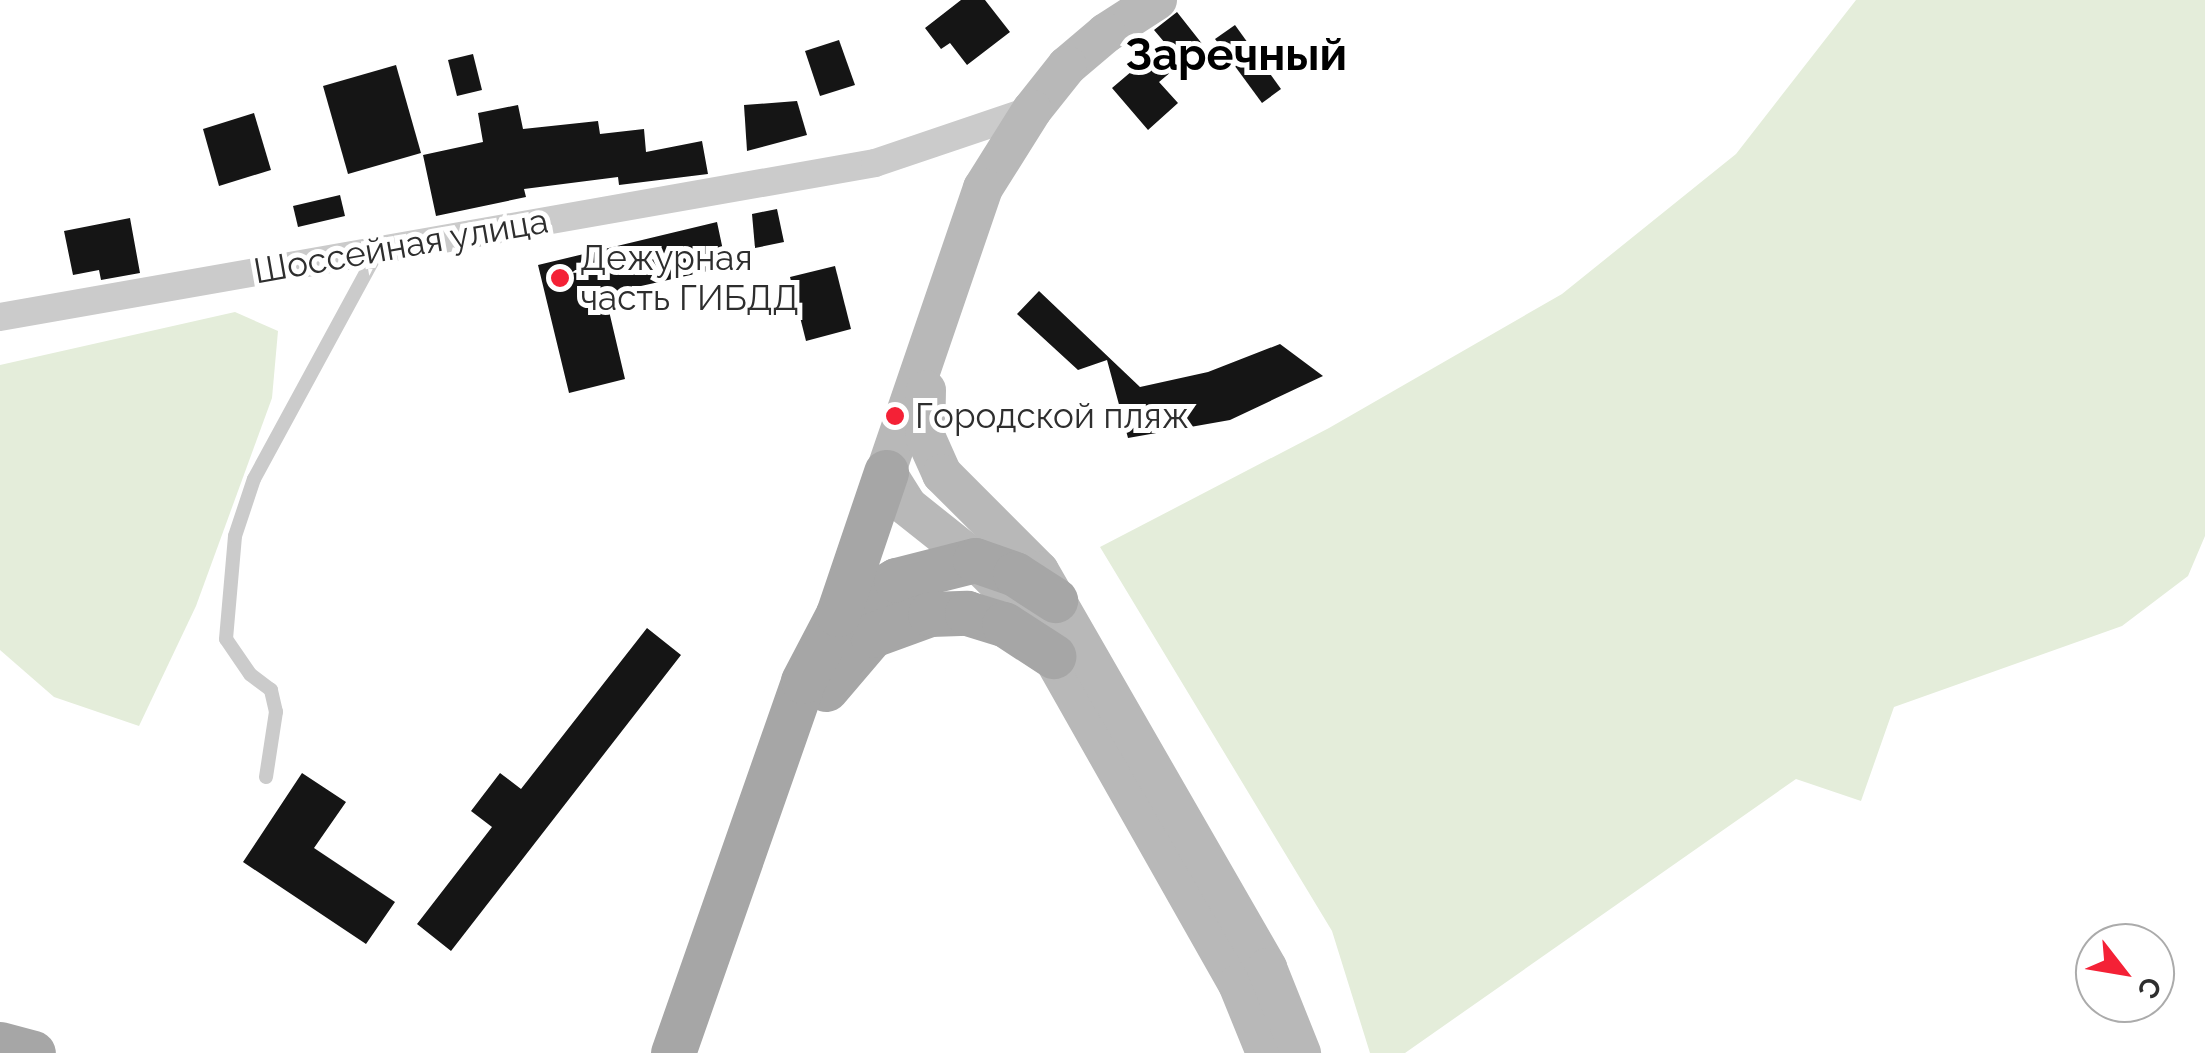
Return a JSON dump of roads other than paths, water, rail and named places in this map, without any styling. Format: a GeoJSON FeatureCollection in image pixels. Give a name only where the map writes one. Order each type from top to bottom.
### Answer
{"type":"FeatureCollection","features":[{"type":"Feature","properties":{"kind":"main road"},"geometry":{"type":"LineString","coordinates":[[674,1053],[803,681],[838,614],[984,188],[1032,110],[1067,66],[1157,0]]}},
{"type":"Feature","properties":{"kind":"main road"},"geometry":{"type":"LineString","coordinates":[[927,356],[925,436],[942,474],[1039,572],[1267,968],[1301,1053]]}},
{"type":"Feature","properties":{"kind":"main road"},"geometry":{"type":"LineString","coordinates":[[886,472],[907,506],[975,560],[1028,614],[1238,984],[1266,1053]]}},
{"type":"Feature","properties":{"kind":"main road"},"geometry":{"type":"LineString","coordinates":[[838,614],[896,580],[975,560],[1015,574],[1055,600]]}},
{"type":"Feature","properties":{"kind":"main road"},"geometry":{"type":"LineString","coordinates":[[704,1053],[826,690],[838,614]]}},
{"type":"Feature","properties":{"kind":"main road"},"geometry":{"type":"LineString","coordinates":[[826,690],[872,634],[930,614],[967,614],[1004,624],[1053,656]]}},
{"type":"Feature","properties":{"kind":"main road"},"geometry":{"type":"LineString","coordinates":[[0,1044],[33,1053]]}},
{"type":"Feature","properties":{"kind":"street","name":"Шоссейная улица"},"geometry":{"type":"LineString","coordinates":[[0,317],[875,163],[1032,110]]}},
{"type":"Feature","properties":{"kind":"lane"},"geometry":{"type":"LineString","coordinates":[[266,777],[276,712],[271,690],[250,674],[226,639],[235,536],[254,478],[378,250]]}},
{"type":"Feature","properties":{"kind":"place","name":"Дежурная часть ГИБДД"},"geometry":{"type":"Point","coordinates":[560,278]}},
{"type":"Feature","properties":{"kind":"place","name":"Городской пляж"},"geometry":{"type":"Point","coordinates":[895,416]}},
{"type":"Feature","properties":{"kind":"district","name":"Заречный"},"geometry":{"type":"Point","coordinates":[1236,55]}}]}
